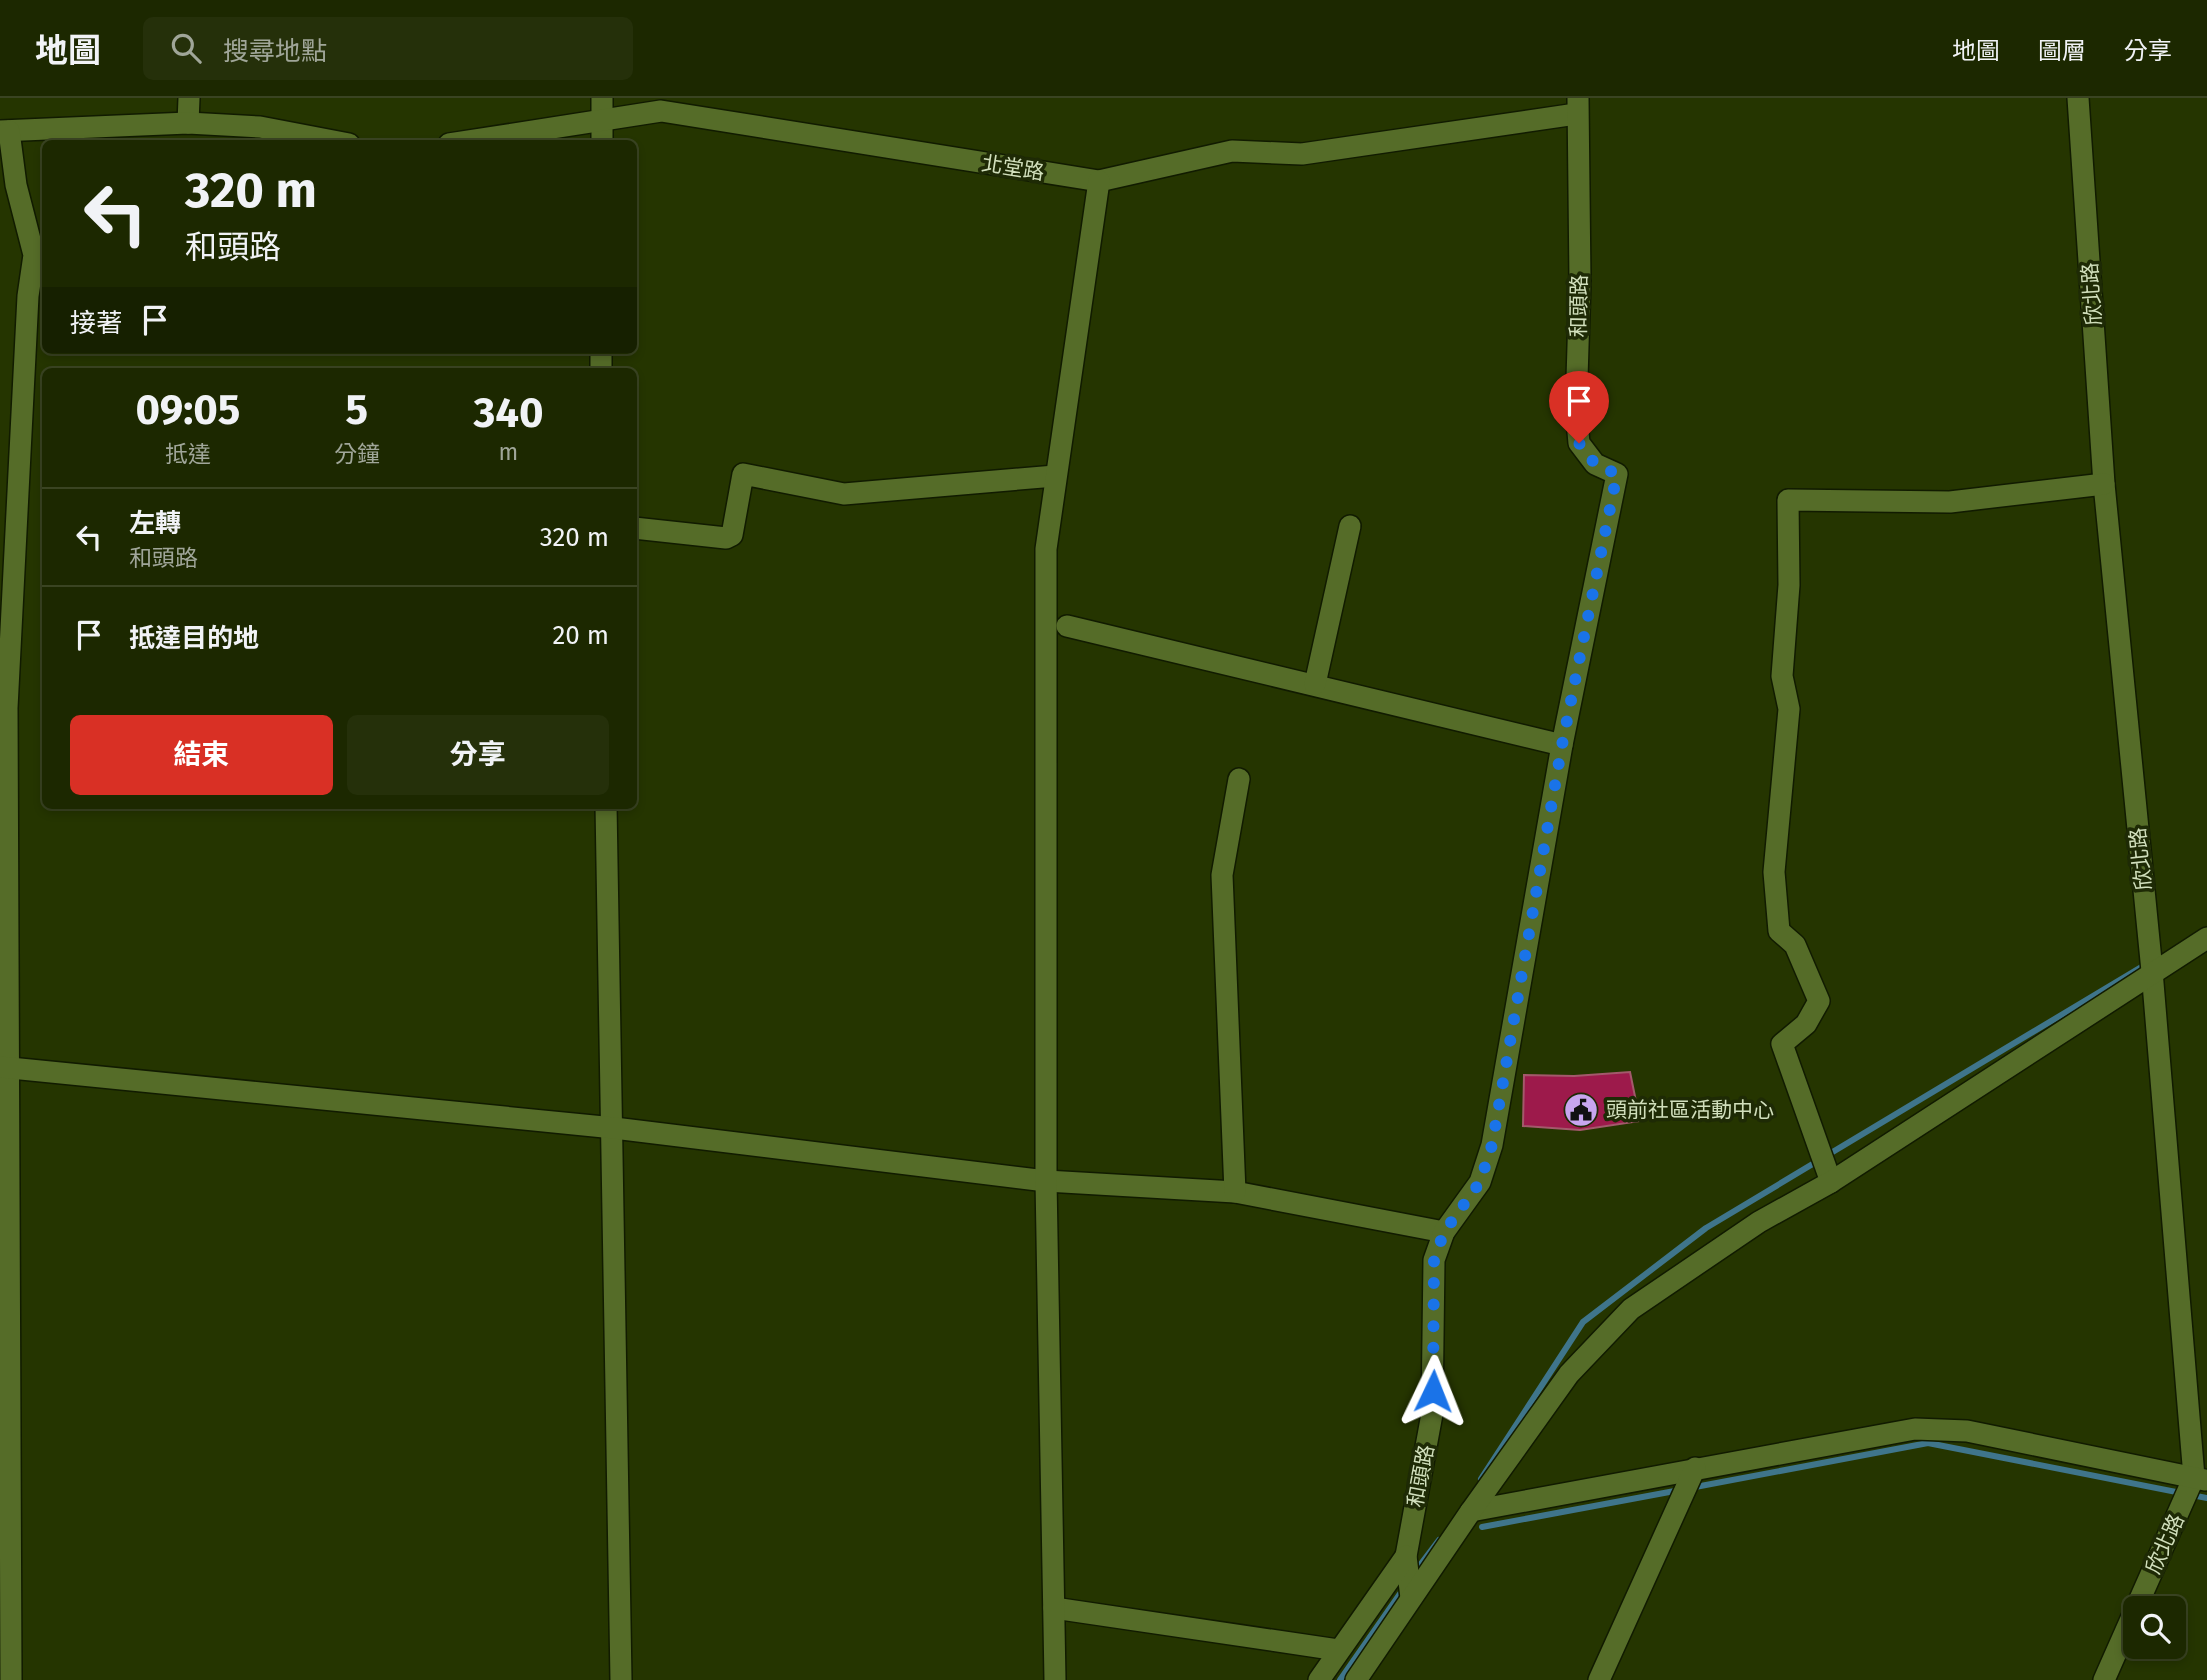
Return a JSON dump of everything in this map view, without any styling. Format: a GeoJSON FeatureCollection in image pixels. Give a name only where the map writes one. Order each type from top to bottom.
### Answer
{"type":"FeatureCollection","features":[{"type":"Feature","properties":{"kind":"street"},"geometry":{"type":"LineString","coordinates":[[188,123],[189,98]]}},
{"type":"Feature","properties":{"kind":"street"},"geometry":{"type":"LineString","coordinates":[[602,98],[602,140]]}},
{"type":"Feature","properties":{"kind":"street","name":"欣北路"},"geometry":{"type":"LineString","coordinates":[[2078,98],[2104,484],[2201,1478],[2142,1596]]}},
{"type":"Feature","properties":{"kind":"street","name":"北堂路"},"geometry":{"type":"LineString","coordinates":[[477,140],[661,111],[1099,181],[1232,151],[1302,154],[1577,106]]}},
{"type":"Feature","properties":{"kind":"street","name":"和頭路"},"geometry":{"type":"LineString","coordinates":[[1411,1598],[1406,1556],[1432,1414],[1434,1260],[1444,1232],[1480,1182],[1492,1145],[1562,745],[1617,474],[1595,464],[1579,443],[1576,410],[1580,282],[1577,106]]}},
{"type":"Feature","properties":{"kind":"street"},"geometry":{"type":"LineString","coordinates":[[11,1680],[3,1067],[7,708],[28,296],[34,255],[4,131],[188,123],[260,127],[328,140]]}},
{"type":"Feature","properties":{"kind":"street"},"geometry":{"type":"LineString","coordinates":[[1055,1680],[1046,1181],[1046,550],[1099,181]]}},
{"type":"Feature","properties":{"kind":"street"},"geometry":{"type":"LineString","coordinates":[[637,528],[726,538],[732,535],[743,474],[844,494],[1055,476]]}},
{"type":"Feature","properties":{"kind":"street"},"geometry":{"type":"LineString","coordinates":[[1831,1182],[1782,1044],[1806,1024],[1819,1001],[1795,945],[1779,931],[1774,872],[1789,709],[1782,676],[1789,585],[1788,500],[1950,502],[2104,484]]}},
{"type":"Feature","properties":{"kind":"street"},"geometry":{"type":"LineString","coordinates":[[1315,684],[1350,526]]}},
{"type":"Feature","properties":{"kind":"street"},"geometry":{"type":"LineString","coordinates":[[1067,626],[1562,745]]}},
{"type":"Feature","properties":{"kind":"street"},"geometry":{"type":"LineString","coordinates":[[1235,1192],[1222,875],[1239,779]]}},
{"type":"Feature","properties":{"kind":"street"},"geometry":{"type":"LineString","coordinates":[[607,809],[621,1680]]}},
{"type":"Feature","properties":{"kind":"street"},"geometry":{"type":"LineString","coordinates":[[1356,1680],[1471,1511],[1569,1374],[1630,1309],[1759,1223],[1831,1182],[2152,971],[2207,938]]}},
{"type":"Feature","properties":{"kind":"street"},"geometry":{"type":"LineString","coordinates":[[3,1067],[614,1128],[1046,1181],[1235,1192],[1444,1232]]}},
{"type":"Feature","properties":{"kind":"street"},"geometry":{"type":"LineString","coordinates":[[1471,1511],[1915,1429],[1967,1431],[2201,1478]]}},
{"type":"Feature","properties":{"kind":"street"},"geometry":{"type":"LineString","coordinates":[[1599,1680],[1696,1468]]}},
{"type":"Feature","properties":{"kind":"street","name":"和頭路"},"geometry":{"type":"LineString","coordinates":[[1319,1680],[1406,1556]]}},
{"type":"Feature","properties":{"kind":"street"},"geometry":{"type":"LineString","coordinates":[[1054,1608],[1338,1650]]}},
{"type":"Feature","properties":{"kind":"street","name":"欣北路"},"geometry":{"type":"LineString","coordinates":[[2104,1680],[2123,1636]]}},
{"type":"Feature","properties":{"kind":"building","name":"頭前社區活動中心"},"geometry":{"type":"Polygon","coordinates":[[[1630,1072],[1640,1121],[1580,1130],[1523,1126],[1524,1075],[1574,1076],[1630,1072]]]}},
{"type":"Feature","properties":{"kind":"waterway"},"geometry":{"type":"LineString","coordinates":[[1481,1479],[1583,1322],[1706,1228],[2148,963]]}},
{"type":"Feature","properties":{"kind":"waterway"},"geometry":{"type":"LineString","coordinates":[[1690,1488],[1928,1443],[2207,1498]]}},
{"type":"Feature","properties":{"kind":"waterway"},"geometry":{"type":"LineString","coordinates":[[1482,1527],[1680,1490]]}},
{"type":"Feature","properties":{"kind":"waterway"},"geometry":{"type":"LineString","coordinates":[[1414,1573],[1439,1540]]}},
{"type":"Feature","properties":{"kind":"waterway"},"geometry":{"type":"LineString","coordinates":[[1340,1680],[1404,1588]]}},
{"type":"Feature","properties":{"kind":"place","name":"頭前社區活動中心"},"geometry":{"type":"Point","coordinates":[1581,1110]}},
{"type":"Feature","properties":{"kind":"route"},"geometry":{"type":"LineString","coordinates":[[1433,1391],[1436,1301],[1434,1260],[1444,1232],[1480,1182],[1492,1145],[1562,745],[1617,474],[1595,464],[1579,443]]}}]}
